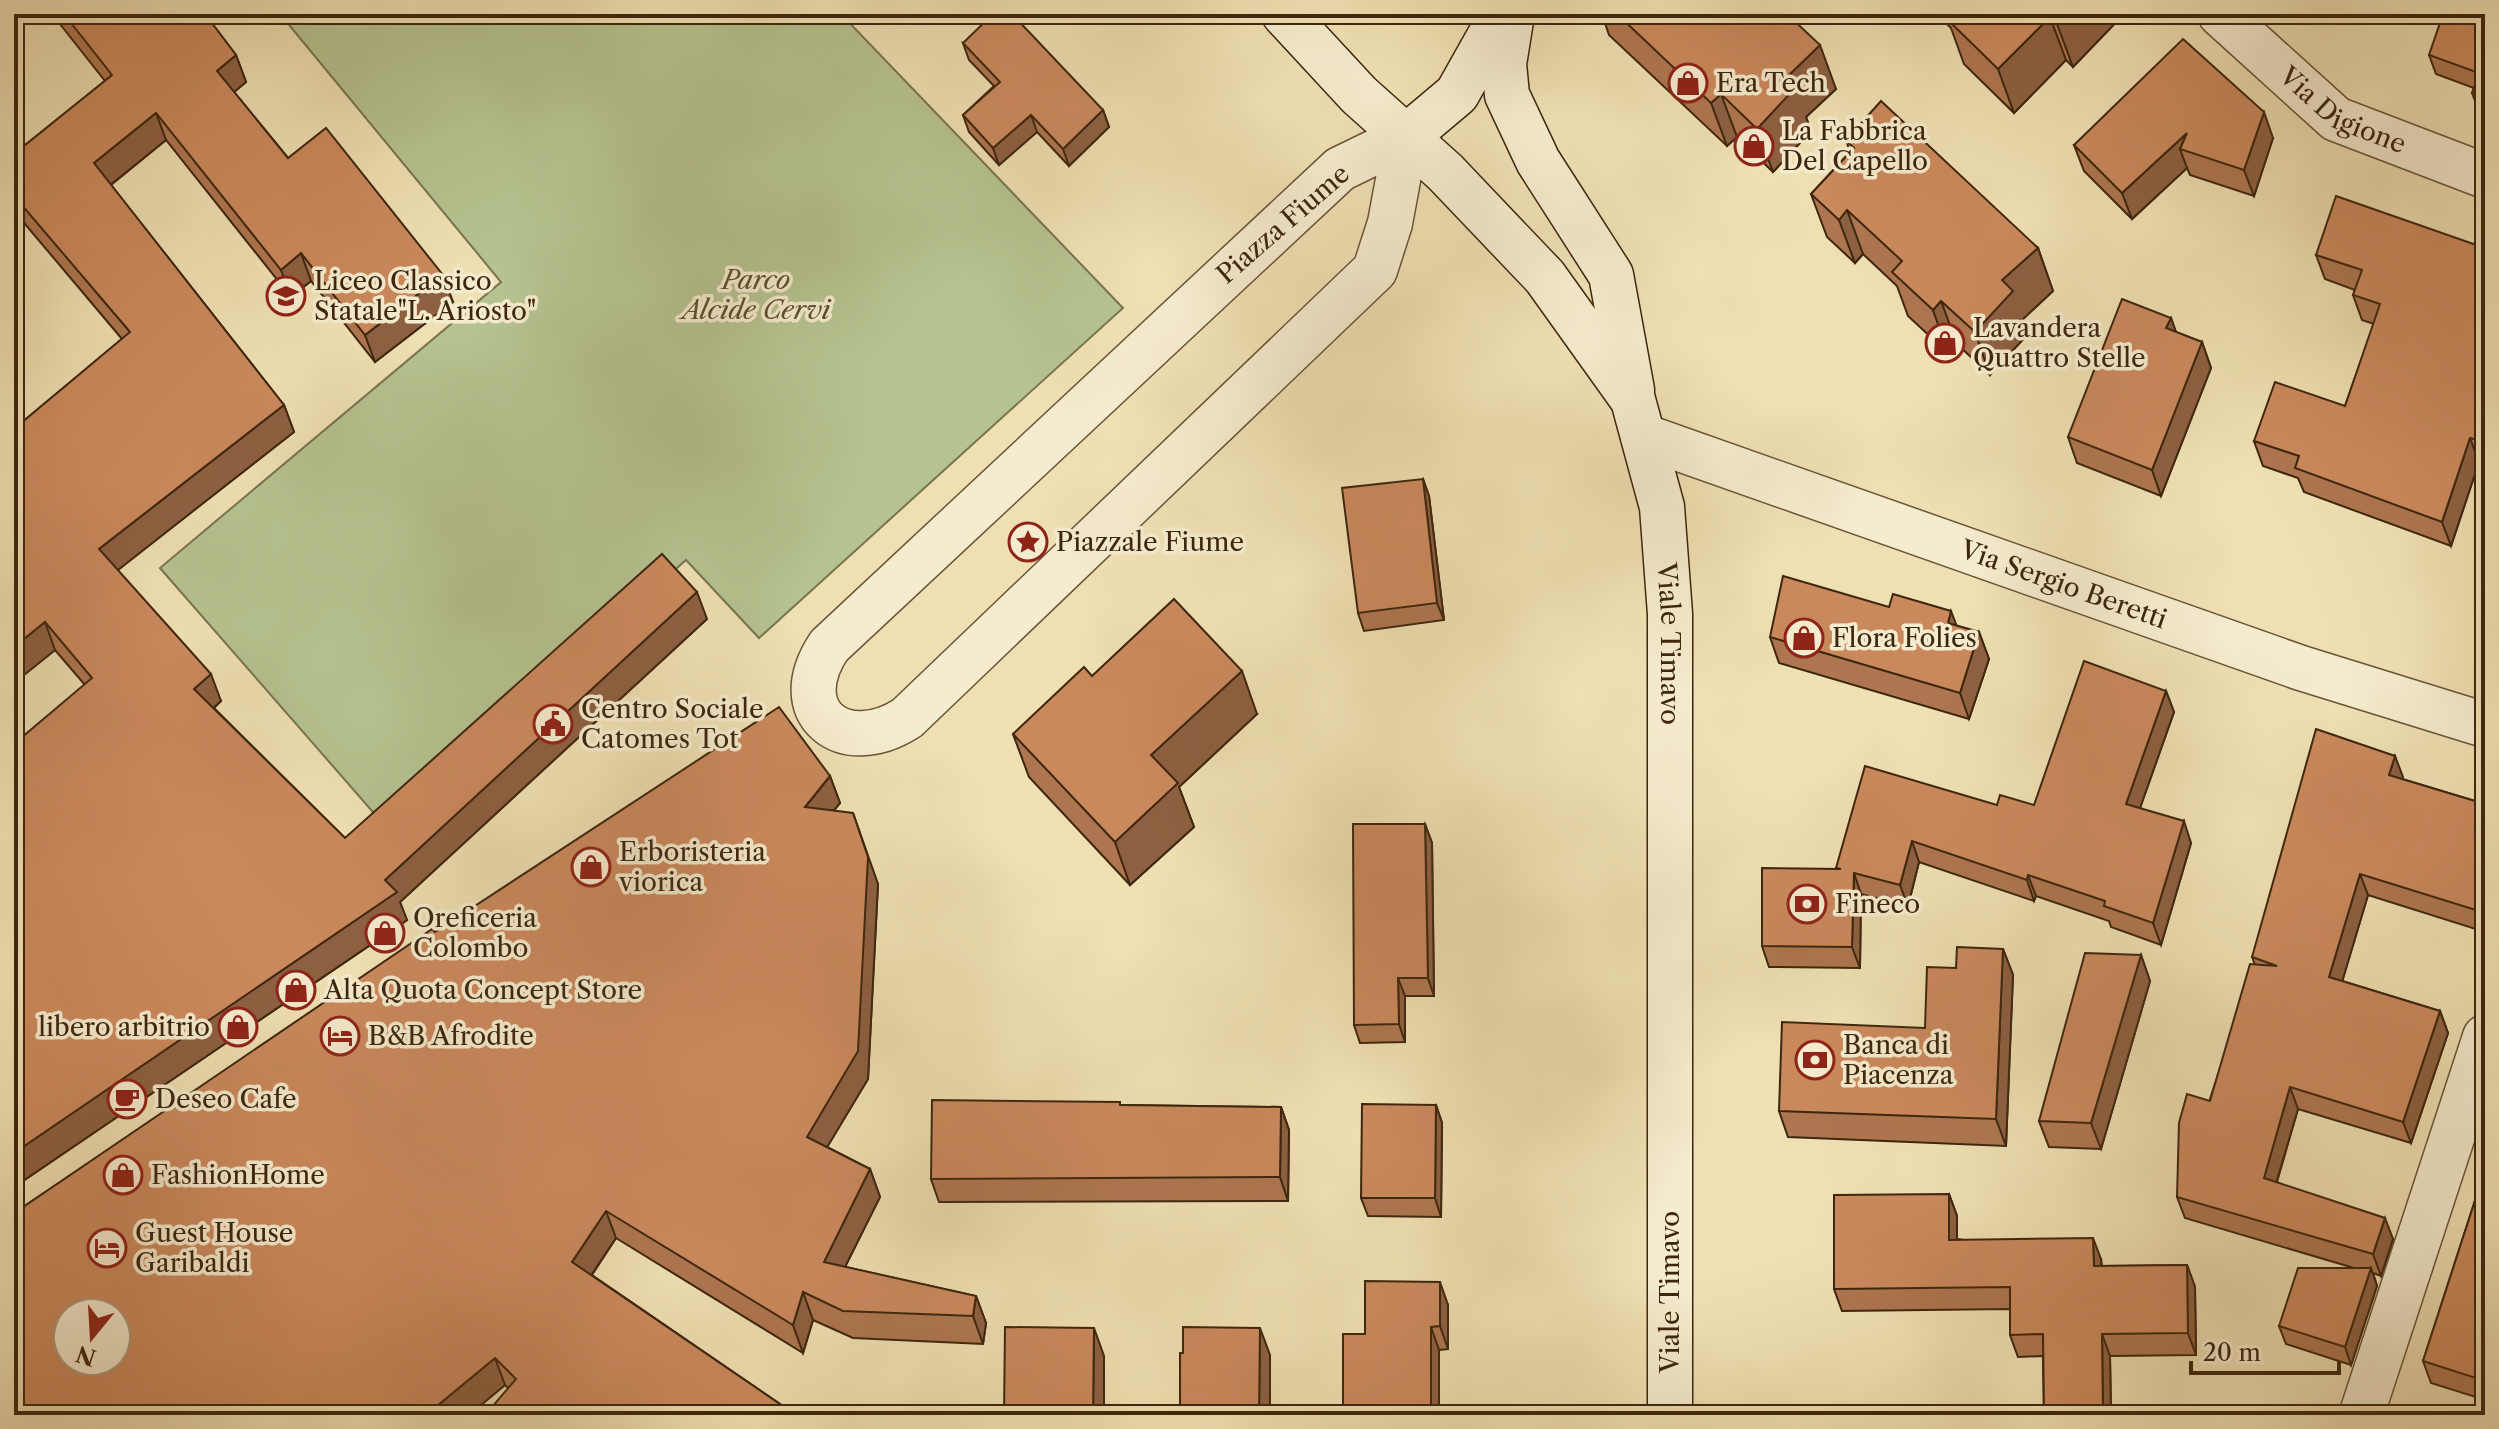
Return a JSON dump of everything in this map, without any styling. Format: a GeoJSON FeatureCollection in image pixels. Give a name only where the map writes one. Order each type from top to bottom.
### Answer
{"type":"FeatureCollection","features":[{"type":"Feature","properties":{"kind":"street","name":"Viale Timavo"},"geometry":{"type":"LineString","coordinates":[[1284,14],[1359,95],[1445,172],[1545,277],[1638,418],[1662,507],[1670,614],[1670,1415]]}},
{"type":"Feature","properties":{"kind":"street"},"geometry":{"type":"LineString","coordinates":[[1406,137],[1499,14]]}},
{"type":"Feature","properties":{"kind":"street"},"geometry":{"type":"LineString","coordinates":[[1512,14],[1504,64],[1507,95],[1538,161],[1611,275],[1638,418]]}},
{"type":"Feature","properties":{"kind":"street","name":"Via Digione"},"geometry":{"type":"LineString","coordinates":[[2220,14],[2336,119],[2485,176]]}},
{"type":"Feature","properties":{"kind":"street","name":"Piazza Fiume"},"geometry":{"type":"LineString","coordinates":[[1406,137],[1390,223],[1375,270],[907,718],[888,731],[858,736],[834,727],[823,717],[816,706],[813,680],[829,646],[1340,169],[1406,137]]}},
{"type":"Feature","properties":{"kind":"street","name":"Via Sergio Beretti"},"geometry":{"type":"LineString","coordinates":[[1638,418],[2286,663],[2485,725]]}},
{"type":"Feature","properties":{"kind":"street"},"geometry":{"type":"LineString","coordinates":[[2363,1410],[2485,1037]]}},
{"type":"Feature","properties":{"kind":"green space","name":"Parco Alcide Cervi"},"geometry":{"type":"Polygon","coordinates":[[[280,14],[841,14],[1123,308],[759,638],[686,560],[386,827],[160,568],[501,282],[280,14]]]}},
{"type":"Feature","properties":{"kind":"building"},"geometry":{"type":"Polygon","coordinates":[[[64,14],[205,14],[236,55],[217,71],[288,158],[326,128],[443,275],[365,335],[301,253],[281,270],[156,113],[94,163],[284,405],[99,549],[211,674],[194,689],[345,838],[662,554],[697,592],[385,880],[397,892],[14,1153],[14,744],[92,678],[45,622],[14,647],[14,429],[130,332],[14,198],[14,154],[112,75],[64,14]]]}},
{"type":"Feature","properties":{"kind":"building"},"geometry":{"type":"Polygon","coordinates":[[[993,14],[1012,14],[1103,110],[1063,149],[1031,115],[993,148],[963,115],[1000,82],[963,43],[993,14]]]}},
{"type":"Feature","properties":{"kind":"building"},"geometry":{"type":"Polygon","coordinates":[[[1617,14],[1787,14],[1820,45],[1786,78],[1796,87],[1757,129],[1721,94],[1711,103],[1617,14]]]}},
{"type":"Feature","properties":{"kind":"building"},"geometry":{"type":"Polygon","coordinates":[[[1955,14],[2066,14],[2057,24],[2050,17],[1998,69],[1948,20],[1955,14]]]}},
{"type":"Feature","properties":{"kind":"building"},"geometry":{"type":"Polygon","coordinates":[[[2456,14],[2485,14],[2485,97],[2472,93],[2479,73],[2429,55],[2441,20],[2453,23],[2456,14]]]}},
{"type":"Feature","properties":{"kind":"building"},"geometry":{"type":"Polygon","coordinates":[[[2183,39],[2264,112],[2244,170],[2180,149],[2187,133],[2122,193],[2074,145],[2183,39]]]}},
{"type":"Feature","properties":{"kind":"building"},"geometry":{"type":"Polygon","coordinates":[[[1881,101],[2038,248],[2002,280],[2013,291],[1975,332],[1941,301],[1933,310],[1892,272],[1902,261],[1847,210],[1839,220],[1811,194],[1854,148],[1846,140],[1881,101]]]}},
{"type":"Feature","properties":{"kind":"building"},"geometry":{"type":"Polygon","coordinates":[[[2336,196],[2485,248],[2485,442],[2470,438],[2442,522],[2295,468],[2299,456],[2254,441],[2275,382],[2345,406],[2380,304],[2353,295],[2362,270],[2316,255],[2336,196]]]}},
{"type":"Feature","properties":{"kind":"building"},"geometry":{"type":"Polygon","coordinates":[[[2122,299],[2171,318],[2166,328],[2202,342],[2152,470],[2068,437],[2122,299]]]}},
{"type":"Feature","properties":{"kind":"building"},"geometry":{"type":"Polygon","coordinates":[[[1423,479],[1437,603],[1358,613],[1342,488],[1423,479]]]}},
{"type":"Feature","properties":{"kind":"building"},"geometry":{"type":"Polygon","coordinates":[[[1783,576],[1889,607],[1893,594],[1951,611],[1948,623],[1979,632],[1960,693],[1770,637],[1783,576]]]}},
{"type":"Feature","properties":{"kind":"building"},"geometry":{"type":"Polygon","coordinates":[[[1174,599],[1242,671],[1151,755],[1178,783],[1115,842],[1013,734],[1084,667],[1092,676],[1174,599]]]}},
{"type":"Feature","properties":{"kind":"building"},"geometry":{"type":"Polygon","coordinates":[[[2084,661],[2166,691],[2126,804],[2184,821],[2153,923],[2104,906],[2105,901],[2028,875],[2027,880],[1912,841],[1900,885],[1854,873],[1852,947],[1762,946],[1762,868],[1841,869],[1836,868],[1865,766],[1997,805],[2000,795],[2034,805],[2084,661]]]}},
{"type":"Feature","properties":{"kind":"building"},"geometry":{"type":"Polygon","coordinates":[[[779,707],[830,776],[805,807],[853,813],[868,857],[858,1051],[807,1137],[870,1169],[824,1262],[976,1296],[973,1316],[843,1311],[803,1292],[793,1325],[606,1211],[572,1262],[796,1415],[485,1415],[516,1379],[495,1358],[426,1415],[14,1415],[14,1211],[432,929],[435,932],[779,707]]]}},
{"type":"Feature","properties":{"kind":"building"},"geometry":{"type":"Polygon","coordinates":[[[2316,729],[2395,756],[2389,775],[2485,804],[2485,890],[2479,911],[2360,874],[2329,977],[2440,1011],[2403,1122],[2290,1087],[2264,1178],[2385,1218],[2373,1254],[2177,1197],[2179,1123],[2187,1094],[2210,1101],[2250,964],[2277,966],[2252,957],[2316,729]]]}},
{"type":"Feature","properties":{"kind":"building"},"geometry":{"type":"Polygon","coordinates":[[[1353,824],[1425,824],[1428,978],[1398,978],[1399,1024],[1354,1025],[1353,824]]]}},
{"type":"Feature","properties":{"kind":"building"},"geometry":{"type":"Polygon","coordinates":[[[1957,947],[2003,949],[1996,1119],[1779,1111],[1782,1022],[1925,1028],[1927,967],[1956,968],[1957,947]]]}},
{"type":"Feature","properties":{"kind":"building"},"geometry":{"type":"Polygon","coordinates":[[[2085,953],[2141,955],[2091,1123],[2039,1121],[2085,953]]]}},
{"type":"Feature","properties":{"kind":"building"},"geometry":{"type":"Polygon","coordinates":[[[932,1100],[1281,1107],[1280,1177],[931,1179],[932,1100]]]}},
{"type":"Feature","properties":{"kind":"building"},"geometry":{"type":"Polygon","coordinates":[[[1362,1104],[1436,1105],[1435,1198],[1361,1198],[1362,1104]]]}},
{"type":"Feature","properties":{"kind":"building"},"geometry":{"type":"Polygon","coordinates":[[[2485,1151],[2485,1381],[2423,1361],[2481,1182],[2476,1181],[2485,1151]]]}},
{"type":"Feature","properties":{"kind":"building"},"geometry":{"type":"Polygon","coordinates":[[[1949,1194],[1949,1240],[2093,1238],[2094,1266],[2187,1265],[2188,1333],[2102,1334],[2103,1415],[2044,1415],[2043,1334],[2010,1335],[2010,1287],[1834,1289],[1834,1195],[1949,1194]]]}},
{"type":"Feature","properties":{"kind":"building"},"geometry":{"type":"Polygon","coordinates":[[[2298,1268],[2371,1268],[2345,1347],[2279,1326],[2298,1268]]]}},
{"type":"Feature","properties":{"kind":"building"},"geometry":{"type":"Polygon","coordinates":[[[1365,1281],[1440,1282],[1440,1326],[1431,1327],[1431,1415],[1352,1415],[1352,1412],[1343,1412],[1343,1334],[1365,1334],[1365,1281]]]}},
{"type":"Feature","properties":{"kind":"building"},"geometry":{"type":"Polygon","coordinates":[[[1005,1327],[1094,1328],[1093,1415],[1004,1415],[1005,1327]]]}},
{"type":"Feature","properties":{"kind":"building"},"geometry":{"type":"Polygon","coordinates":[[[1183,1327],[1260,1328],[1259,1415],[1180,1415],[1183,1327]]]}},
{"type":"Feature","properties":{"kind":"place","name":"Era Tech"},"geometry":{"type":"Point","coordinates":[1688,83]}},
{"type":"Feature","properties":{"kind":"place","name":"La Fabbrica Del Capello"},"geometry":{"type":"Point","coordinates":[1754,146]}},
{"type":"Feature","properties":{"kind":"place","name":"Liceo Classico Statale\"L. Ariosto\""},"geometry":{"type":"Point","coordinates":[286,296]}},
{"type":"Feature","properties":{"kind":"place","name":"Lavandera Quattro Stelle"},"geometry":{"type":"Point","coordinates":[1945,343]}},
{"type":"Feature","properties":{"kind":"place","name":"Piazzale Fiume"},"geometry":{"type":"Point","coordinates":[1028,542]}},
{"type":"Feature","properties":{"kind":"place","name":"Flora Folies"},"geometry":{"type":"Point","coordinates":[1804,638]}},
{"type":"Feature","properties":{"kind":"place","name":"Centro Sociale Catomes Tot"},"geometry":{"type":"Point","coordinates":[553,724]}},
{"type":"Feature","properties":{"kind":"place","name":"Erboristeria viorica"},"geometry":{"type":"Point","coordinates":[591,867]}},
{"type":"Feature","properties":{"kind":"place","name":"Fineco"},"geometry":{"type":"Point","coordinates":[1807,904]}},
{"type":"Feature","properties":{"kind":"place","name":"Oreficeria Colombo"},"geometry":{"type":"Point","coordinates":[385,933]}},
{"type":"Feature","properties":{"kind":"place","name":"Alta Quota Concept Store"},"geometry":{"type":"Point","coordinates":[296,990]}},
{"type":"Feature","properties":{"kind":"place","name":"libero arbitrio"},"geometry":{"type":"Point","coordinates":[238,1027]}},
{"type":"Feature","properties":{"kind":"place","name":"B&B Afrodite"},"geometry":{"type":"Point","coordinates":[340,1036]}},
{"type":"Feature","properties":{"kind":"place","name":"Banca di Piacenza"},"geometry":{"type":"Point","coordinates":[1815,1060]}},
{"type":"Feature","properties":{"kind":"place","name":"Deseo Cafe"},"geometry":{"type":"Point","coordinates":[127,1099]}},
{"type":"Feature","properties":{"kind":"place","name":"FashionHome"},"geometry":{"type":"Point","coordinates":[123,1175]}},
{"type":"Feature","properties":{"kind":"place","name":"Guest House Garibaldi"},"geometry":{"type":"Point","coordinates":[107,1248]}}]}
